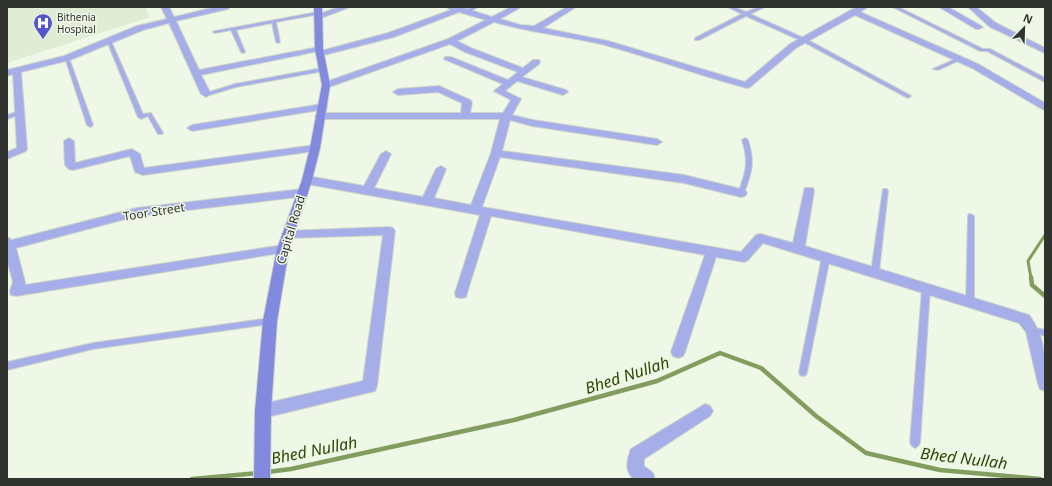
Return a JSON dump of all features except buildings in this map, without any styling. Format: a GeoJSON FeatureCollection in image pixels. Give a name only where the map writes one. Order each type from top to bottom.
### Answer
{"type":"FeatureCollection","features":[{"type":"Feature","properties":{"kind":"street"},"geometry":{"type":"LineString","coordinates":[[165,7],[206,94]]}},
{"type":"Feature","properties":{"kind":"street"},"geometry":{"type":"LineString","coordinates":[[7,73],[67,58],[140,28],[225,7]]}},
{"type":"Feature","properties":{"kind":"street"},"geometry":{"type":"LineString","coordinates":[[318,12],[346,7]]}},
{"type":"Feature","properties":{"kind":"street"},"geometry":{"type":"LineString","coordinates":[[450,7],[520,27],[558,32],[605,43],[747,85],[793,46],[864,7]]}},
{"type":"Feature","properties":{"kind":"street"},"geometry":{"type":"LineString","coordinates":[[326,85],[451,41],[517,7]]}},
{"type":"Feature","properties":{"kind":"street"},"geometry":{"type":"LineString","coordinates":[[535,29],[572,7]]}},
{"type":"Feature","properties":{"kind":"street"},"geometry":{"type":"LineString","coordinates":[[943,7],[979,27]]}},
{"type":"Feature","properties":{"kind":"street"},"geometry":{"type":"LineString","coordinates":[[972,7],[993,25],[1045,51]]}},
{"type":"Feature","properties":{"kind":"street"},"geometry":{"type":"LineString","coordinates":[[197,73],[320,52],[391,35],[463,10]]}},
{"type":"Feature","properties":{"kind":"street","name":"Capital Road"},"geometry":{"type":"LineString","coordinates":[[262,479],[263,411],[270,321],[283,249],[307,180],[315,148],[326,85],[322,70],[320,52],[318,12]]}},
{"type":"Feature","properties":{"kind":"street"},"geometry":{"type":"LineString","coordinates":[[854,12],[960,59],[1045,107]]}},
{"type":"Feature","properties":{"kind":"street"},"geometry":{"type":"LineString","coordinates":[[451,41],[468,50],[524,71]]}},
{"type":"Feature","properties":{"kind":"street"},"geometry":{"type":"LineString","coordinates":[[448,59],[512,81],[563,92]]}},
{"type":"Feature","properties":{"kind":"street"},"geometry":{"type":"LineString","coordinates":[[461,293],[506,116],[516,99],[499,91],[536,62]]}},
{"type":"Feature","properties":{"kind":"street"},"geometry":{"type":"LineString","coordinates":[[7,156],[22,149],[17,70]]}},
{"type":"Feature","properties":{"kind":"street"},"geometry":{"type":"LineString","coordinates":[[398,92],[439,89],[467,102],[465,116]]}},
{"type":"Feature","properties":{"kind":"street"},"geometry":{"type":"LineString","coordinates":[[192,128],[321,111],[506,116],[532,123],[656,142]]}},
{"type":"Feature","properties":{"kind":"street"},"geometry":{"type":"LineString","coordinates":[[69,141],[70,165],[72,167],[132,152],[135,154],[139,170],[143,172],[315,148]]}},
{"type":"Feature","properties":{"kind":"street"},"geometry":{"type":"LineString","coordinates":[[496,153],[684,180],[741,193]]}},
{"type":"Feature","properties":{"kind":"street"},"geometry":{"type":"LineString","coordinates":[[367,191],[386,154]]}},
{"type":"Feature","properties":{"kind":"street"},"geometry":{"type":"LineString","coordinates":[[427,201],[441,169]]}},
{"type":"Feature","properties":{"kind":"street"},"geometry":{"type":"LineString","coordinates":[[307,180],[744,257],[760,238],[875,272],[1024,319],[1032,330],[1045,384]]}},
{"type":"Feature","properties":{"kind":"street"},"geometry":{"type":"LineString","coordinates":[[798,249],[809,191]]}},
{"type":"Feature","properties":{"kind":"street","name":"Toor Street"},"geometry":{"type":"LineString","coordinates":[[8,243],[137,212],[302,194]]}},
{"type":"Feature","properties":{"kind":"street"},"geometry":{"type":"LineString","coordinates":[[263,411],[370,386],[389,231],[288,234]]}},
{"type":"Feature","properties":{"kind":"street"},"geometry":{"type":"LineString","coordinates":[[8,243],[19,282],[16,291],[283,249]]}},
{"type":"Feature","properties":{"kind":"street"},"geometry":{"type":"LineString","coordinates":[[678,352],[712,251]]}},
{"type":"Feature","properties":{"kind":"street"},"geometry":{"type":"LineString","coordinates":[[647,479],[635,469],[637,455],[705,411]]}},
{"type":"Feature","properties":{"kind":"lane"},"geometry":{"type":"LineString","coordinates":[[463,10],[476,7]]}},
{"type":"Feature","properties":{"kind":"lane"},"geometry":{"type":"LineString","coordinates":[[730,7],[804,40],[908,96]]}},
{"type":"Feature","properties":{"kind":"lane"},"geometry":{"type":"LineString","coordinates":[[697,39],[763,7]]}},
{"type":"Feature","properties":{"kind":"lane"},"geometry":{"type":"LineString","coordinates":[[895,7],[982,50],[988,50],[1045,80]]}},
{"type":"Feature","properties":{"kind":"lane"},"geometry":{"type":"LineString","coordinates":[[215,32],[318,12]]}},
{"type":"Feature","properties":{"kind":"lane"},"geometry":{"type":"LineString","coordinates":[[274,21],[278,42]]}},
{"type":"Feature","properties":{"kind":"lane"},"geometry":{"type":"LineString","coordinates":[[233,29],[243,52]]}},
{"type":"Feature","properties":{"kind":"lane"},"geometry":{"type":"LineString","coordinates":[[109,41],[141,117],[149,114],[160,133]]}},
{"type":"Feature","properties":{"kind":"lane"},"geometry":{"type":"LineString","coordinates":[[67,58],[90,125]]}},
{"type":"Feature","properties":{"kind":"lane"},"geometry":{"type":"LineString","coordinates":[[936,69],[960,59]]}},
{"type":"Feature","properties":{"kind":"lane"},"geometry":{"type":"LineString","coordinates":[[206,94],[235,86],[322,70]]}},
{"type":"Feature","properties":{"kind":"lane"},"geometry":{"type":"LineString","coordinates":[[7,117],[20,113]]}},
{"type":"Feature","properties":{"kind":"lane"},"geometry":{"type":"LineString","coordinates":[[741,193],[749,173],[750,156],[745,140]]}},
{"type":"Feature","properties":{"kind":"lane"},"geometry":{"type":"LineString","coordinates":[[875,272],[885,191]]}},
{"type":"Feature","properties":{"kind":"lane"},"geometry":{"type":"LineString","coordinates":[[970,302],[971,216]]}},
{"type":"Feature","properties":{"kind":"lane"},"geometry":{"type":"LineString","coordinates":[[803,372],[826,257]]}},
{"type":"Feature","properties":{"kind":"lane"},"geometry":{"type":"LineString","coordinates":[[915,443],[926,289]]}},
{"type":"Feature","properties":{"kind":"lane"},"geometry":{"type":"LineString","coordinates":[[7,366],[93,346],[270,321]]}},
{"type":"Feature","properties":{"kind":"lane"},"geometry":{"type":"LineString","coordinates":[[1032,330],[1045,334]]}},
{"type":"Feature","properties":{"kind":"shaded area","name":"Bithenia Hospital"},"geometry":{"type":"Polygon","coordinates":[[[7,7],[145,7],[150,17],[7,63],[7,7]]]}},
{"type":"Feature","properties":{"kind":"waterway","name":"Bhed Nullah"},"geometry":{"type":"LineString","coordinates":[[1031,278],[1028,261],[1045,235]]}},
{"type":"Feature","properties":{"kind":"waterway","name":"Bhed Nullah"},"geometry":{"type":"LineString","coordinates":[[1031,277],[1032,285],[1045,296]]}},
{"type":"Feature","properties":{"kind":"waterway","name":"Bhed Nullah"},"geometry":{"type":"LineString","coordinates":[[267,472],[291,469],[514,420],[657,381],[720,353],[761,368],[816,416],[866,453],[940,470],[1040,479]]}},
{"type":"Feature","properties":{"kind":"waterway","name":"Bhed Nullah"},"geometry":{"type":"LineString","coordinates":[[192,479],[259,473]]}},
{"type":"Feature","properties":{"kind":"place","name":"Bithenia Hospital"},"geometry":{"type":"Point","coordinates":[43,40]}}]}
